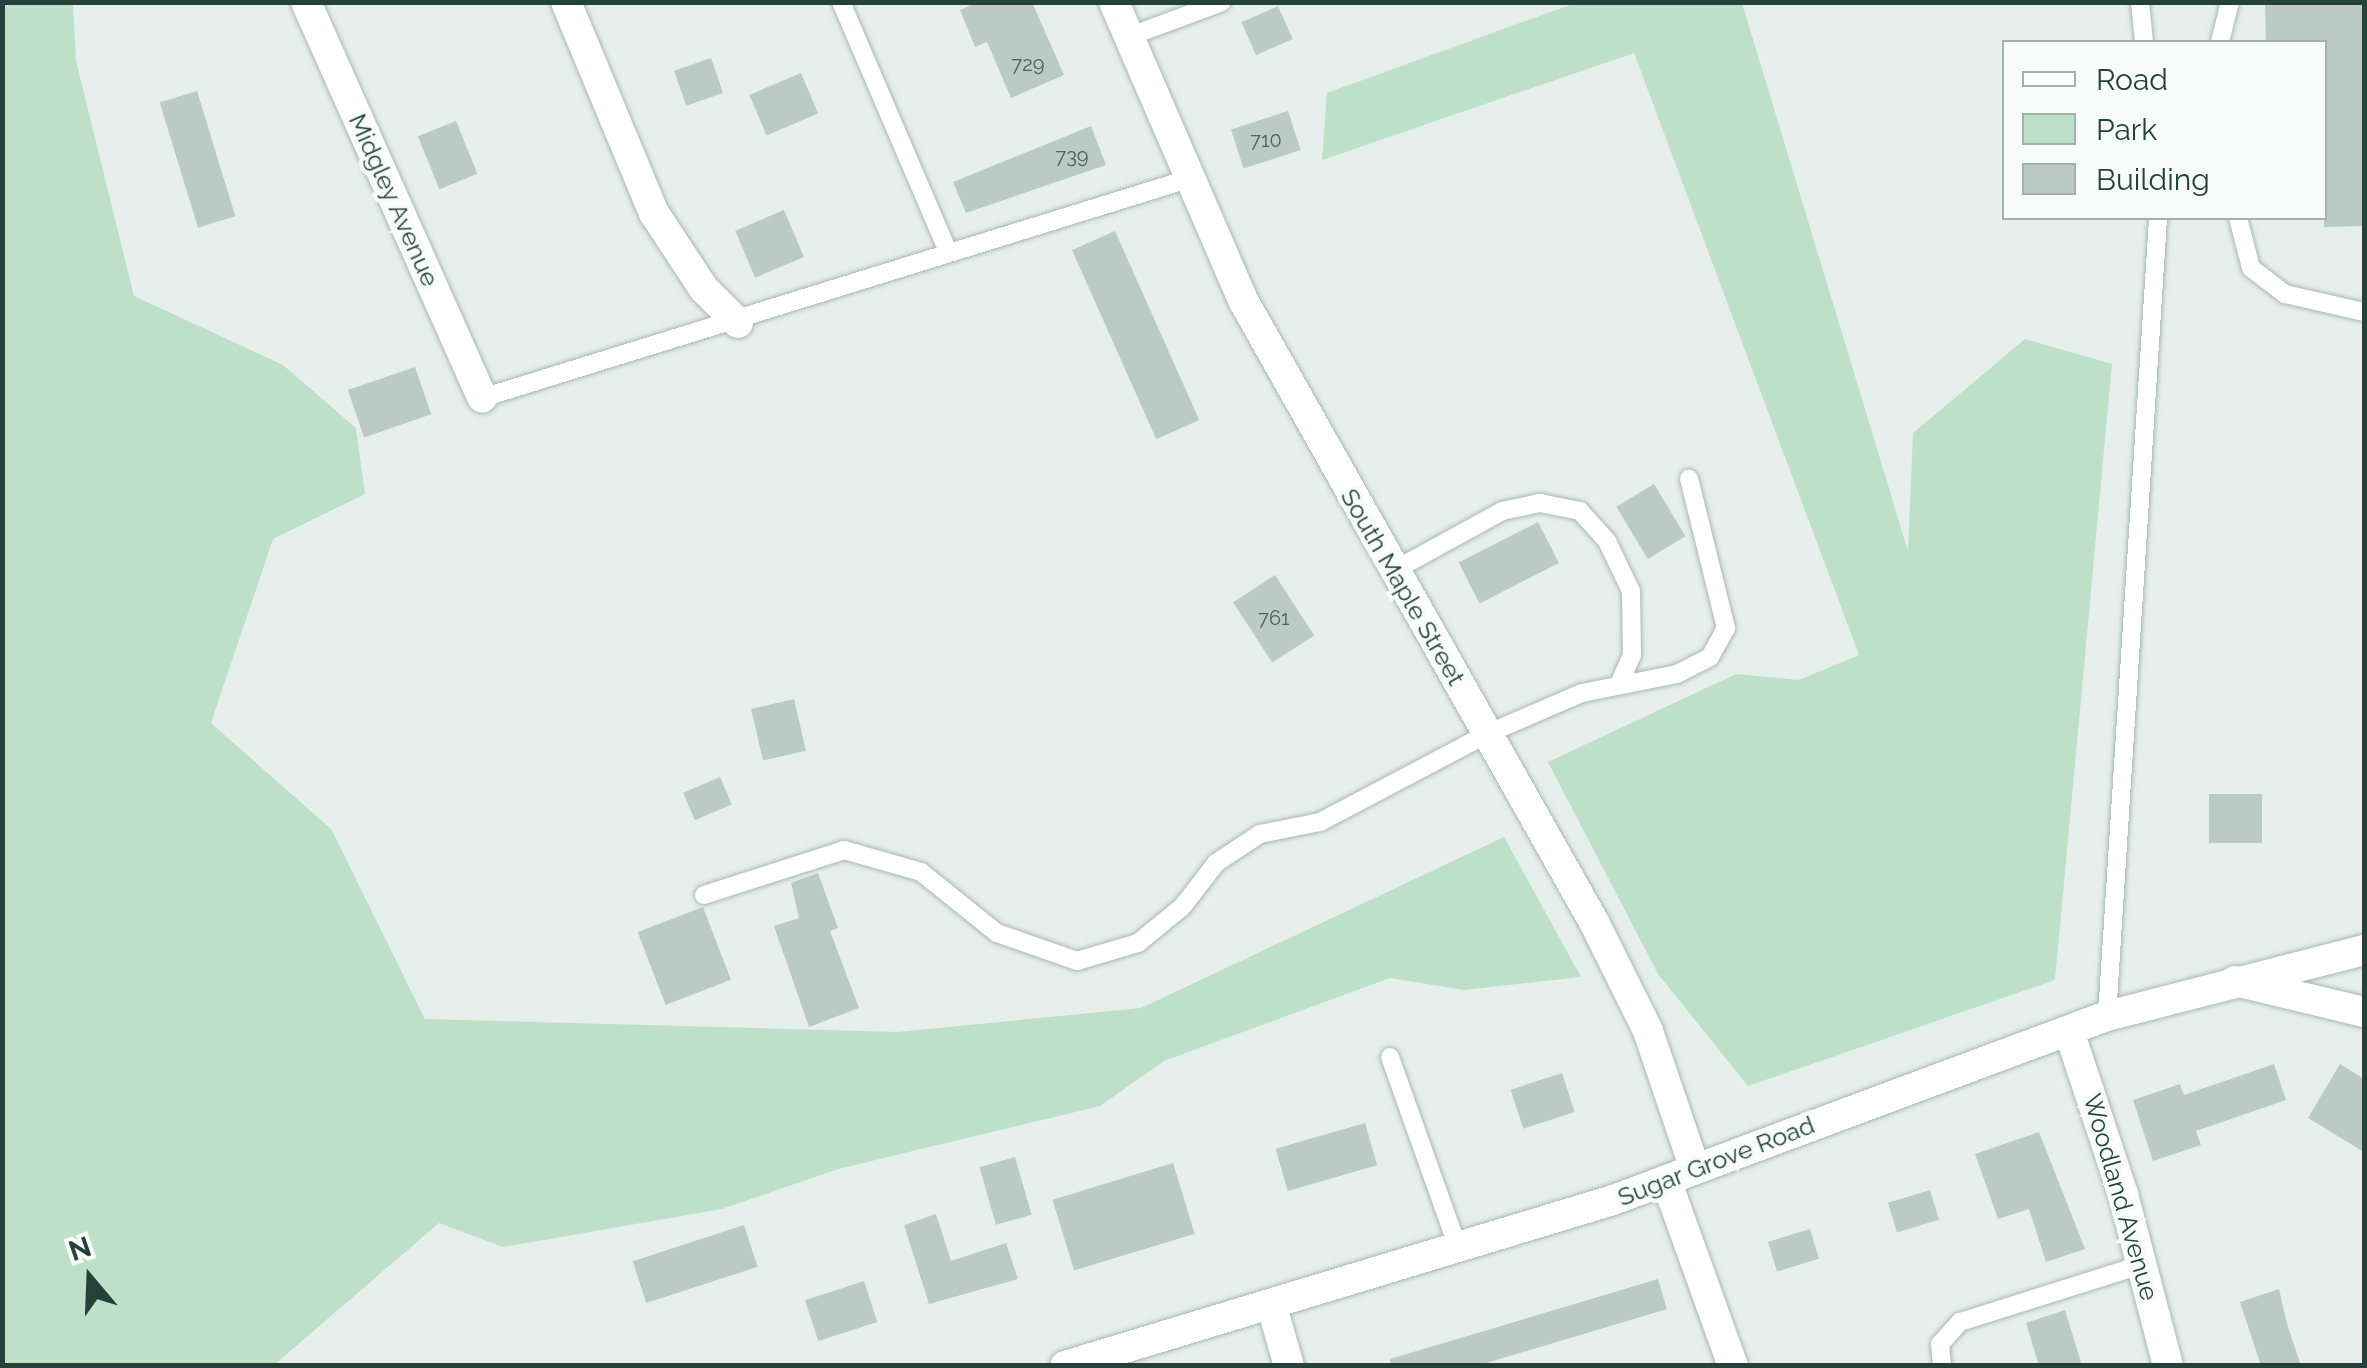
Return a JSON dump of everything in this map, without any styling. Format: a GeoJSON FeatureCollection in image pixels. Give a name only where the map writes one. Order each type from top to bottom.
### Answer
{"type":"FeatureCollection","features":[{"type":"Feature","properties":{"kind":"street","name":"Midgley Avenue"},"geometry":{"type":"LineString","coordinates":[[306,2],[482,398]]}},
{"type":"Feature","properties":{"kind":"street"},"geometry":{"type":"LineString","coordinates":[[566,2],[654,213],[704,289],[738,322]]}},
{"type":"Feature","properties":{"kind":"street","name":"South Maple Street"},"geometry":{"type":"LineString","coordinates":[[1114,2],[1188,179],[1286,382],[1488,733],[1648,1031],[1695,1169]]}},
{"type":"Feature","properties":{"kind":"street","name":"Sugar Grove Road"},"geometry":{"type":"LineString","coordinates":[[1065,1366],[1459,1251],[1666,1180],[2107,1016],[2364,950]]}},
{"type":"Feature","properties":{"kind":"street"},"geometry":{"type":"LineString","coordinates":[[2232,981],[2364,1012]]}},
{"type":"Feature","properties":{"kind":"street","name":"Woodland Avenue"},"geometry":{"type":"LineString","coordinates":[[2069,1030],[2168,1366]]}},
{"type":"Feature","properties":{"kind":"street"},"geometry":{"type":"LineString","coordinates":[[1666,1180],[1733,1366]]}},
{"type":"Feature","properties":{"kind":"street"},"geometry":{"type":"LineString","coordinates":[[1272,1307],[1289,1366]]}},
{"type":"Feature","properties":{"kind":"lane"},"geometry":{"type":"LineString","coordinates":[[841,2],[948,252]]}},
{"type":"Feature","properties":{"kind":"lane"},"geometry":{"type":"LineString","coordinates":[[1128,37],[1222,2]]}},
{"type":"Feature","properties":{"kind":"lane"},"geometry":{"type":"LineString","coordinates":[[2140,2],[2144,40]]}},
{"type":"Feature","properties":{"kind":"lane"},"geometry":{"type":"LineString","coordinates":[[2220,40],[2230,2]]}},
{"type":"Feature","properties":{"kind":"lane"},"geometry":{"type":"LineString","coordinates":[[482,398],[738,322],[948,252],[1188,179]]}},
{"type":"Feature","properties":{"kind":"lane"},"geometry":{"type":"LineString","coordinates":[[2107,1016],[2158,220]]}},
{"type":"Feature","properties":{"kind":"lane"},"geometry":{"type":"LineString","coordinates":[[2239,220],[2251,268],[2284,294],[2364,312]]}},
{"type":"Feature","properties":{"kind":"lane"},"geometry":{"type":"LineString","coordinates":[[704,894],[844,850],[922,872],[997,933],[1077,961],[1138,943],[1183,906],[1216,863],[1260,834],[1320,822],[1488,733],[1619,684],[1676,674],[1710,657],[1726,628],[1688,479]]}},
{"type":"Feature","properties":{"kind":"lane"},"geometry":{"type":"LineString","coordinates":[[1393,570],[1502,512],[1540,503],[1580,511],[1607,541],[1631,591],[1632,655],[1619,684]]}},
{"type":"Feature","properties":{"kind":"lane"},"geometry":{"type":"LineString","coordinates":[[1390,1057],[1459,1251]]}},
{"type":"Feature","properties":{"kind":"lane"},"geometry":{"type":"LineString","coordinates":[[1942,1366],[1940,1344],[1960,1322],[2141,1264]]}},
{"type":"Feature","properties":{"kind":"green space"},"geometry":{"type":"Polygon","coordinates":[[[3,2],[73,3],[76,61],[134,296],[283,365],[356,428],[365,494],[273,539],[211,723],[331,829],[425,1019],[898,1032],[1141,1008],[1504,837],[1581,977],[1464,990],[1390,978],[1164,1061],[1100,1106],[838,1169],[722,1209],[503,1247],[439,1223],[274,1365],[3,1365],[3,2]]]}},
{"type":"Feature","properties":{"kind":"green space"},"geometry":{"type":"Polygon","coordinates":[[[1578,2],[1742,3],[1908,551],[1913,433],[2025,339],[2112,364],[2055,980],[1748,1086],[1658,974],[1548,762],[1736,674],[1799,680],[1859,655],[1634,53],[1322,160],[1327,93],[1578,2]]]}},
{"type":"Feature","properties":{"kind":"building"},"geometry":{"type":"Polygon","coordinates":[[[977,2],[1032,2],[1064,75],[1011,98],[987,42],[975,47],[960,10],[977,2]]]}},
{"type":"Feature","properties":{"kind":"building"},"geometry":{"type":"Polygon","coordinates":[[[2265,2],[2364,2],[2364,226],[2324,227],[2327,40],[2266,40],[2265,2]]]}},
{"type":"Feature","properties":{"kind":"building"},"geometry":{"type":"Polygon","coordinates":[[[1278,6],[1293,39],[1256,55],[1241,22],[1278,6]]]}},
{"type":"Feature","properties":{"kind":"building"},"geometry":{"type":"Polygon","coordinates":[[[711,58],[723,93],[686,106],[674,71],[711,58]]]}},
{"type":"Feature","properties":{"kind":"building"},"geometry":{"type":"Polygon","coordinates":[[[801,73],[818,114],[767,135],[749,95],[801,73]]]}},
{"type":"Feature","properties":{"kind":"building"},"geometry":{"type":"Polygon","coordinates":[[[197,91],[235,216],[198,228],[160,102],[197,91]]]}},
{"type":"Feature","properties":{"kind":"building"},"geometry":{"type":"Polygon","coordinates":[[[1288,111],[1301,150],[1244,169],[1231,130],[1288,111]]]}},
{"type":"Feature","properties":{"kind":"building"},"geometry":{"type":"Polygon","coordinates":[[[456,121],[477,174],[439,189],[418,136],[456,121]]]}},
{"type":"Feature","properties":{"kind":"building"},"geometry":{"type":"Polygon","coordinates":[[[1091,126],[1106,165],[966,213],[953,182],[1091,126]]]}},
{"type":"Feature","properties":{"kind":"building"},"geometry":{"type":"Polygon","coordinates":[[[784,210],[804,257],[755,278],[735,231],[784,210]]]}},
{"type":"Feature","properties":{"kind":"building"},"geometry":{"type":"Polygon","coordinates":[[[1115,231],[1199,420],[1156,439],[1072,250],[1115,231]]]}},
{"type":"Feature","properties":{"kind":"building"},"geometry":{"type":"Polygon","coordinates":[[[415,367],[431,414],[364,437],[348,390],[415,367]]]}},
{"type":"Feature","properties":{"kind":"building"},"geometry":{"type":"Polygon","coordinates":[[[1654,484],[1685,536],[1648,559],[1616,507],[1654,484]]]}},
{"type":"Feature","properties":{"kind":"building"},"geometry":{"type":"Polygon","coordinates":[[[1538,522],[1559,563],[1480,603],[1459,562],[1538,522]]]}},
{"type":"Feature","properties":{"kind":"building"},"geometry":{"type":"Polygon","coordinates":[[[1275,575],[1314,635],[1272,663],[1233,602],[1275,575]]]}},
{"type":"Feature","properties":{"kind":"building"},"geometry":{"type":"Polygon","coordinates":[[[794,699],[806,751],[763,761],[751,709],[794,699]]]}},
{"type":"Feature","properties":{"kind":"building"},"geometry":{"type":"Polygon","coordinates":[[[720,777],[732,805],[695,820],[683,793],[720,777]]]}},
{"type":"Feature","properties":{"kind":"building"},"geometry":{"type":"Polygon","coordinates":[[[2209,794],[2262,794],[2262,843],[2209,843],[2209,794]]]}},
{"type":"Feature","properties":{"kind":"building"},"geometry":{"type":"Polygon","coordinates":[[[818,873],[838,928],[830,931],[859,1008],[809,1027],[774,926],[799,918],[791,883],[818,873]]]}},
{"type":"Feature","properties":{"kind":"building"},"geometry":{"type":"Polygon","coordinates":[[[703,907],[731,980],[666,1005],[638,932],[703,907]]]}},
{"type":"Feature","properties":{"kind":"building"},"geometry":{"type":"Polygon","coordinates":[[[2274,1064],[2286,1100],[2196,1131],[2201,1145],[2153,1161],[2133,1100],[2180,1084],[2184,1095],[2274,1064]]]}},
{"type":"Feature","properties":{"kind":"building"},"geometry":{"type":"Polygon","coordinates":[[[2340,1064],[2364,1079],[2364,1152],[2308,1118],[2340,1064]]]}},
{"type":"Feature","properties":{"kind":"building"},"geometry":{"type":"Polygon","coordinates":[[[1562,1073],[1575,1112],[1523,1129],[1511,1090],[1562,1073]]]}},
{"type":"Feature","properties":{"kind":"building"},"geometry":{"type":"Polygon","coordinates":[[[1365,1123],[1377,1165],[1288,1191],[1276,1149],[1365,1123]]]}},
{"type":"Feature","properties":{"kind":"building"},"geometry":{"type":"Polygon","coordinates":[[[2039,1132],[2085,1249],[2046,1262],[2029,1209],[1998,1219],[1975,1154],[2039,1132]]]}},
{"type":"Feature","properties":{"kind":"building"},"geometry":{"type":"Polygon","coordinates":[[[1015,1157],[1032,1215],[996,1225],[979,1167],[1015,1157]]]}},
{"type":"Feature","properties":{"kind":"building"},"geometry":{"type":"Polygon","coordinates":[[[1173,1163],[1195,1234],[1074,1271],[1053,1200],[1173,1163]]]}},
{"type":"Feature","properties":{"kind":"building"},"geometry":{"type":"Polygon","coordinates":[[[1930,1190],[1939,1220],[1897,1233],[1888,1203],[1930,1190]]]}},
{"type":"Feature","properties":{"kind":"building"},"geometry":{"type":"Polygon","coordinates":[[[936,1214],[951,1261],[1006,1243],[1018,1279],[929,1304],[904,1225],[936,1214]]]}},
{"type":"Feature","properties":{"kind":"building"},"geometry":{"type":"Polygon","coordinates":[[[744,1225],[758,1267],[646,1303],[633,1261],[744,1225]]]}},
{"type":"Feature","properties":{"kind":"building"},"geometry":{"type":"Polygon","coordinates":[[[1810,1229],[1819,1259],[1777,1272],[1768,1242],[1810,1229]]]}},
{"type":"Feature","properties":{"kind":"building"},"geometry":{"type":"Polygon","coordinates":[[[1658,1279],[1667,1309],[1476,1366],[1391,1366],[1390,1359],[1658,1279]]]}},
{"type":"Feature","properties":{"kind":"building"},"geometry":{"type":"Polygon","coordinates":[[[864,1281],[877,1322],[818,1341],[805,1300],[864,1281]]]}},
{"type":"Feature","properties":{"kind":"building"},"geometry":{"type":"Polygon","coordinates":[[[2279,1289],[2301,1366],[2261,1366],[2240,1302],[2279,1289]]]}},
{"type":"Feature","properties":{"kind":"building"},"geometry":{"type":"Polygon","coordinates":[[[2065,1310],[2082,1366],[2039,1366],[2026,1323],[2065,1310]]]}}]}
